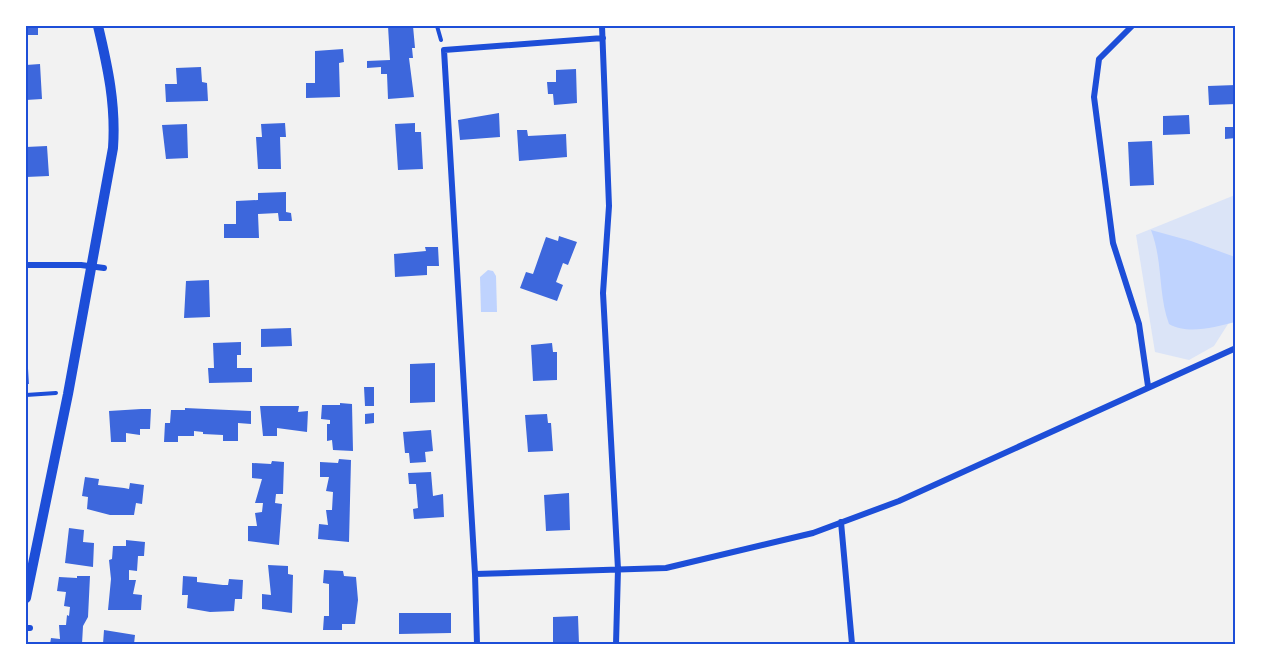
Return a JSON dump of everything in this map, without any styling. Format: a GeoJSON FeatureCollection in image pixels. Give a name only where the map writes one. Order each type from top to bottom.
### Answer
{"type":"FeatureCollection","features":[{"type":"Feature","properties":{"kind":"street"},"geometry":{"type":"LineString","coordinates":[[26,598],[68,394],[113,148],[115,117],[113,94],[98,26]]}},
{"type":"Feature","properties":{"kind":"street"},"geometry":{"type":"LineString","coordinates":[[603,26],[609,206],[603,293],[618,569],[616,645]]}},
{"type":"Feature","properties":{"kind":"street"},"geometry":{"type":"LineString","coordinates":[[1132,26],[1099,59],[1094,97],[1113,243],[1139,324],[1148,386]]}},
{"type":"Feature","properties":{"kind":"street"},"geometry":{"type":"LineString","coordinates":[[477,645],[476,574],[444,50],[603,38]]}},
{"type":"Feature","properties":{"kind":"street"},"geometry":{"type":"LineString","coordinates":[[26,265],[104,268]]}},
{"type":"Feature","properties":{"kind":"street"},"geometry":{"type":"LineString","coordinates":[[476,574],[666,568],[813,533],[899,501],[1236,348]]}},
{"type":"Feature","properties":{"kind":"street"},"geometry":{"type":"LineString","coordinates":[[841,522],[852,645]]}},
{"type":"Feature","properties":{"kind":"path"},"geometry":{"type":"LineString","coordinates":[[26,394],[68,394]]}},
{"type":"Feature","properties":{"kind":"shaded area"},"geometry":{"type":"Polygon","coordinates":[[[1235,195],[1235,313],[1214,346],[1189,360],[1155,352],[1136,235],[1235,195]]]}},
{"type":"Feature","properties":{"kind":"water"},"geometry":{"type":"Polygon","coordinates":[[[1151,230],[1235,257],[1235,322],[1193,330],[1169,324],[1151,230]]]}},
{"type":"Feature","properties":{"kind":"water"},"geometry":{"type":"Polygon","coordinates":[[[488,270],[493,271],[496,276],[497,312],[481,312],[480,277],[488,270]]]}},
{"type":"Feature","properties":{"kind":"building"},"geometry":{"type":"Polygon","coordinates":[[[26,26],[38,26],[38,35],[26,35],[26,26]]]}},
{"type":"Feature","properties":{"kind":"building"},"geometry":{"type":"Polygon","coordinates":[[[388,26],[413,26],[415,48],[412,48],[413,58],[409,58],[414,97],[388,99],[387,74],[381,74],[381,67],[367,68],[367,61],[390,60],[388,26]]]}},
{"type":"Feature","properties":{"kind":"building"},"geometry":{"type":"Polygon","coordinates":[[[343,49],[344,62],[339,63],[340,97],[306,98],[306,83],[315,83],[315,51],[343,49]]]}},
{"type":"Feature","properties":{"kind":"building"},"geometry":{"type":"Polygon","coordinates":[[[40,64],[42,99],[26,100],[26,65],[40,64]]]}},
{"type":"Feature","properties":{"kind":"building"},"geometry":{"type":"Polygon","coordinates":[[[201,67],[202,82],[207,83],[208,101],[166,102],[165,84],[177,84],[176,68],[201,67]]]}},
{"type":"Feature","properties":{"kind":"building"},"geometry":{"type":"Polygon","coordinates":[[[576,69],[577,103],[554,105],[553,94],[548,94],[547,82],[556,82],[556,70],[576,69]]]}},
{"type":"Feature","properties":{"kind":"building"},"geometry":{"type":"Polygon","coordinates":[[[1236,85],[1236,104],[1209,105],[1208,86],[1236,85]]]}},
{"type":"Feature","properties":{"kind":"building"},"geometry":{"type":"Polygon","coordinates":[[[499,113],[500,137],[460,140],[458,120],[499,113]]]}},
{"type":"Feature","properties":{"kind":"building"},"geometry":{"type":"Polygon","coordinates":[[[1189,115],[1190,134],[1163,135],[1163,116],[1189,115]]]}},
{"type":"Feature","properties":{"kind":"building"},"geometry":{"type":"Polygon","coordinates":[[[285,123],[286,137],[280,137],[281,169],[258,169],[256,137],[262,137],[261,124],[285,123]]]}},
{"type":"Feature","properties":{"kind":"building"},"geometry":{"type":"Polygon","coordinates":[[[415,123],[415,132],[421,132],[423,169],[398,170],[395,124],[415,123]]]}},
{"type":"Feature","properties":{"kind":"building"},"geometry":{"type":"Polygon","coordinates":[[[187,124],[188,158],[166,159],[162,125],[187,124]]]}},
{"type":"Feature","properties":{"kind":"building"},"geometry":{"type":"Polygon","coordinates":[[[1225,127],[1236,127],[1236,138],[1225,139],[1225,127]]]}},
{"type":"Feature","properties":{"kind":"building"},"geometry":{"type":"Polygon","coordinates":[[[517,130],[527,130],[528,136],[566,134],[567,157],[519,161],[517,130]]]}},
{"type":"Feature","properties":{"kind":"building"},"geometry":{"type":"Polygon","coordinates":[[[1152,141],[1154,185],[1130,186],[1128,142],[1152,141]]]}},
{"type":"Feature","properties":{"kind":"building"},"geometry":{"type":"Polygon","coordinates":[[[47,146],[49,176],[26,177],[26,147],[47,146]]]}},
{"type":"Feature","properties":{"kind":"building"},"geometry":{"type":"Polygon","coordinates":[[[286,192],[286,212],[291,213],[292,221],[279,221],[278,213],[258,214],[259,238],[224,238],[224,224],[236,224],[236,201],[258,200],[258,193],[286,192]]]}},
{"type":"Feature","properties":{"kind":"building"},"geometry":{"type":"Polygon","coordinates":[[[559,236],[577,242],[568,265],[563,263],[556,282],[563,285],[557,301],[520,288],[526,272],[533,274],[546,237],[558,241],[559,236]]]}},
{"type":"Feature","properties":{"kind":"building"},"geometry":{"type":"Polygon","coordinates":[[[425,247],[438,247],[439,266],[427,266],[427,275],[395,277],[394,254],[426,251],[425,247]]]}},
{"type":"Feature","properties":{"kind":"building"},"geometry":{"type":"Polygon","coordinates":[[[209,280],[210,317],[184,318],[186,281],[209,280]]]}},
{"type":"Feature","properties":{"kind":"building"},"geometry":{"type":"Polygon","coordinates":[[[291,328],[292,346],[261,347],[261,329],[291,328]]]}},
{"type":"Feature","properties":{"kind":"building"},"geometry":{"type":"Polygon","coordinates":[[[241,342],[241,355],[237,355],[237,368],[252,368],[252,382],[209,383],[208,368],[214,368],[213,343],[241,342]]]}},
{"type":"Feature","properties":{"kind":"building"},"geometry":{"type":"Polygon","coordinates":[[[552,343],[553,352],[557,352],[557,380],[533,381],[531,345],[552,343]]]}},
{"type":"Feature","properties":{"kind":"building"},"geometry":{"type":"Polygon","coordinates":[[[27,353],[29,384],[26,384],[27,353]]]}},
{"type":"Feature","properties":{"kind":"building"},"geometry":{"type":"Polygon","coordinates":[[[435,363],[435,402],[410,403],[410,364],[435,363]]]}},
{"type":"Feature","properties":{"kind":"building"},"geometry":{"type":"Polygon","coordinates":[[[364,387],[374,387],[374,406],[365,406],[364,387]]]}},
{"type":"Feature","properties":{"kind":"building"},"geometry":{"type":"Polygon","coordinates":[[[340,403],[352,404],[353,451],[333,450],[332,440],[327,441],[327,424],[330,424],[330,420],[321,419],[322,405],[340,405],[340,403]]]}},
{"type":"Feature","properties":{"kind":"building"},"geometry":{"type":"Polygon","coordinates":[[[260,406],[299,406],[298,412],[308,411],[307,432],[277,428],[277,436],[263,436],[260,406]]]}},
{"type":"Feature","properties":{"kind":"building"},"geometry":{"type":"Polygon","coordinates":[[[185,408],[251,411],[251,424],[238,423],[238,441],[223,441],[223,435],[194,431],[194,436],[178,436],[178,442],[164,442],[165,423],[170,423],[171,410],[185,410],[185,408]]]}},
{"type":"Feature","properties":{"kind":"building"},"geometry":{"type":"Polygon","coordinates":[[[151,409],[150,429],[140,429],[140,435],[126,433],[126,442],[111,442],[109,411],[151,409]]]}},
{"type":"Feature","properties":{"kind":"building"},"geometry":{"type":"Polygon","coordinates":[[[374,413],[374,423],[365,424],[365,414],[374,413]]]}},
{"type":"Feature","properties":{"kind":"building"},"geometry":{"type":"Polygon","coordinates":[[[547,414],[548,423],[551,423],[553,451],[528,452],[525,415],[547,414]]]}},
{"type":"Feature","properties":{"kind":"building"},"geometry":{"type":"Polygon","coordinates":[[[431,430],[433,451],[425,452],[426,462],[410,463],[409,453],[405,453],[403,432],[431,430]]]}},
{"type":"Feature","properties":{"kind":"building"},"geometry":{"type":"Polygon","coordinates":[[[339,459],[351,460],[349,542],[318,539],[319,524],[328,525],[326,510],[332,510],[333,492],[326,491],[329,477],[320,477],[320,462],[338,463],[339,459]]]}},
{"type":"Feature","properties":{"kind":"building"},"geometry":{"type":"Polygon","coordinates":[[[272,461],[284,462],[283,494],[276,494],[275,503],[282,504],[279,545],[248,541],[248,526],[257,526],[255,513],[262,512],[263,503],[255,503],[262,479],[252,478],[252,463],[271,464],[272,461]]]}},
{"type":"Feature","properties":{"kind":"building"},"geometry":{"type":"Polygon","coordinates":[[[431,472],[433,496],[443,494],[444,517],[414,519],[413,509],[418,508],[416,484],[409,484],[408,473],[431,472]]]}},
{"type":"Feature","properties":{"kind":"building"},"geometry":{"type":"Polygon","coordinates":[[[85,477],[99,479],[98,485],[129,489],[130,483],[144,485],[142,504],[136,503],[134,515],[110,515],[87,509],[88,497],[82,496],[85,477]]]}},
{"type":"Feature","properties":{"kind":"building"},"geometry":{"type":"Polygon","coordinates":[[[569,493],[570,530],[546,531],[544,495],[569,493]]]}},
{"type":"Feature","properties":{"kind":"building"},"geometry":{"type":"Polygon","coordinates":[[[69,528],[84,530],[83,542],[94,543],[93,567],[65,563],[69,528]]]}},
{"type":"Feature","properties":{"kind":"building"},"geometry":{"type":"Polygon","coordinates":[[[126,540],[145,542],[144,556],[138,556],[137,571],[129,570],[129,580],[136,580],[133,594],[142,595],[141,610],[108,610],[111,579],[109,560],[112,559],[113,546],[126,546],[126,540]]]}},
{"type":"Feature","properties":{"kind":"building"},"geometry":{"type":"Polygon","coordinates":[[[268,565],[288,566],[288,574],[293,575],[292,613],[262,609],[262,594],[271,595],[268,565]]]}},
{"type":"Feature","properties":{"kind":"building"},"geometry":{"type":"Polygon","coordinates":[[[324,570],[343,571],[344,576],[356,577],[358,600],[355,624],[342,624],[342,630],[323,630],[324,616],[329,616],[329,584],[323,583],[324,570]]]}},
{"type":"Feature","properties":{"kind":"building"},"geometry":{"type":"Polygon","coordinates":[[[77,576],[90,576],[88,617],[83,626],[82,644],[50,644],[51,638],[60,639],[59,625],[66,625],[67,615],[69,616],[70,607],[64,606],[66,592],[57,591],[59,577],[77,578],[77,576]]]}},
{"type":"Feature","properties":{"kind":"building"},"geometry":{"type":"Polygon","coordinates":[[[183,576],[197,577],[197,582],[223,585],[228,585],[229,579],[243,580],[242,599],[235,599],[234,611],[210,612],[187,608],[188,595],[182,595],[183,576]]]}},
{"type":"Feature","properties":{"kind":"building"},"geometry":{"type":"Polygon","coordinates":[[[399,613],[451,613],[451,633],[399,634],[399,613]]]}},
{"type":"Feature","properties":{"kind":"building"},"geometry":{"type":"Polygon","coordinates":[[[578,616],[579,644],[553,644],[553,617],[578,616]]]}},
{"type":"Feature","properties":{"kind":"building"},"geometry":{"type":"Polygon","coordinates":[[[104,630],[135,635],[134,644],[103,644],[104,630]]]}}]}
